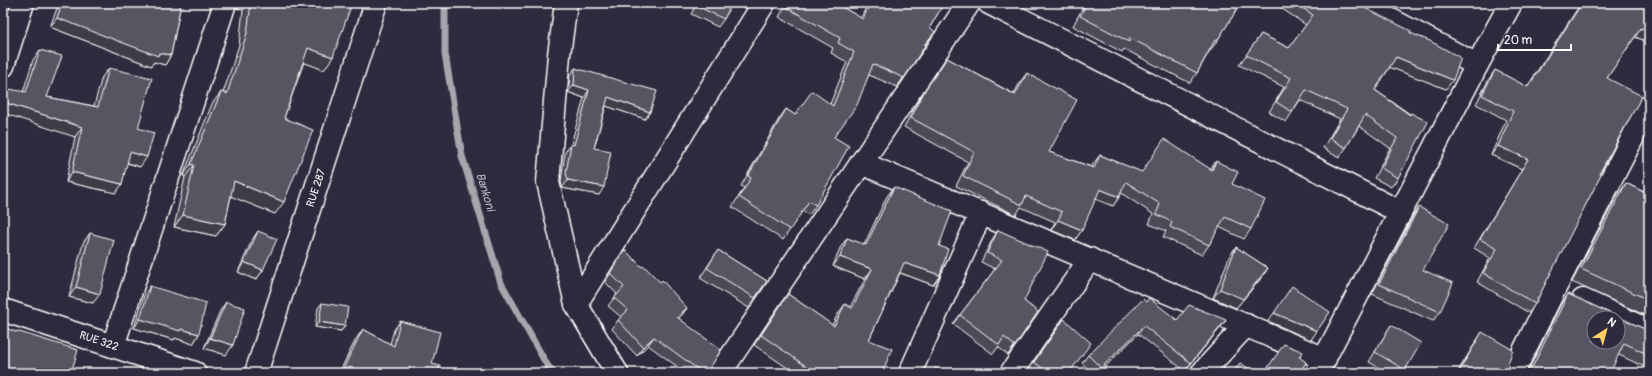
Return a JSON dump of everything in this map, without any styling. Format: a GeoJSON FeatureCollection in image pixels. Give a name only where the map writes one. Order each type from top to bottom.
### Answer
{"type":"FeatureCollection","features":[{"type":"Feature","properties":{"kind":"street"},"geometry":{"type":"LineString","coordinates":[[3,66],[23,3]]}},
{"type":"Feature","properties":{"kind":"street"},"geometry":{"type":"LineString","coordinates":[[113,346],[225,3]]}},
{"type":"Feature","properties":{"kind":"street","name":"RUE 287"},"geometry":{"type":"LineString","coordinates":[[256,373],[376,3]]}},
{"type":"Feature","properties":{"kind":"street"},"geometry":{"type":"LineString","coordinates":[[566,3],[559,55],[548,182],[576,304],[618,373]]}},
{"type":"Feature","properties":{"kind":"street"},"geometry":{"type":"LineString","coordinates":[[576,304],[764,3]]}},
{"type":"Feature","properties":{"kind":"street"},"geometry":{"type":"LineString","coordinates":[[720,373],[969,3]]}},
{"type":"Feature","properties":{"kind":"street"},"geometry":{"type":"LineString","coordinates":[[989,3],[1400,212]]}},
{"type":"Feature","properties":{"kind":"street"},"geometry":{"type":"LineString","coordinates":[[1359,3],[1476,65]]}},
{"type":"Feature","properties":{"kind":"street"},"geometry":{"type":"LineString","coordinates":[[861,163],[1246,325],[1321,366],[1476,65],[1511,3]]}},
{"type":"Feature","properties":{"kind":"street"},"geometry":{"type":"LineString","coordinates":[[1513,373],[1555,288],[1641,139],[1649,106]]}},
{"type":"Feature","properties":{"kind":"street"},"geometry":{"type":"LineString","coordinates":[[910,373],[981,213]]}},
{"type":"Feature","properties":{"kind":"street"},"geometry":{"type":"LineString","coordinates":[[1010,373],[1090,259]]}},
{"type":"Feature","properties":{"kind":"street"},"geometry":{"type":"LineString","coordinates":[[1555,288],[1649,331]]}},
{"type":"Feature","properties":{"kind":"street","name":"RUE 322"},"geometry":{"type":"LineString","coordinates":[[3,310],[195,373]]}},
{"type":"Feature","properties":{"kind":"street"},"geometry":{"type":"LineString","coordinates":[[1202,373],[1246,325]]}},
{"type":"Feature","properties":{"kind":"building"},"geometry":{"type":"Polygon","coordinates":[[[62,3],[181,3],[171,55],[159,53],[158,56],[57,18],[62,3]]]}},
{"type":"Feature","properties":{"kind":"building"},"geometry":{"type":"Polygon","coordinates":[[[251,3],[352,3],[333,57],[308,48],[284,118],[313,130],[284,202],[234,181],[225,224],[183,215],[194,165],[191,164],[221,92],[227,94],[247,33],[251,3]]]}},
{"type":"Feature","properties":{"kind":"building"},"geometry":{"type":"Polygon","coordinates":[[[699,3],[732,3],[724,19],[697,6],[699,3]]]}},
{"type":"Feature","properties":{"kind":"building"},"geometry":{"type":"Polygon","coordinates":[[[788,3],[835,3],[863,19],[870,3],[944,3],[930,27],[935,32],[924,45],[925,46],[904,78],[873,64],[857,105],[834,137],[849,146],[816,205],[809,201],[790,230],[739,197],[751,178],[748,176],[786,109],[795,115],[812,91],[833,106],[854,52],[838,43],[840,38],[786,7],[788,3]]]}},
{"type":"Feature","properties":{"kind":"building"},"geometry":{"type":"Polygon","coordinates":[[[1087,3],[1241,3],[1217,41],[1215,40],[1197,73],[1130,38],[1129,42],[1080,16],[1087,3]]]}},
{"type":"Feature","properties":{"kind":"building"},"geometry":{"type":"Polygon","coordinates":[[[1295,3],[1355,3],[1411,31],[1410,33],[1430,41],[1461,58],[1453,80],[1396,57],[1375,90],[1410,115],[1411,113],[1428,122],[1398,178],[1381,168],[1397,138],[1365,115],[1346,148],[1330,138],[1347,109],[1306,90],[1292,112],[1276,102],[1291,78],[1246,55],[1261,34],[1289,48],[1313,15],[1295,3]]]}},
{"type":"Feature","properties":{"kind":"building"},"geometry":{"type":"Polygon","coordinates":[[[1582,3],[1649,3],[1649,31],[1641,28],[1607,78],[1642,96],[1599,174],[1601,175],[1535,304],[1483,273],[1497,249],[1480,239],[1528,159],[1498,146],[1513,111],[1482,95],[1495,70],[1528,87],[1582,3]]]}},
{"type":"Feature","properties":{"kind":"building"},"geometry":{"type":"Polygon","coordinates":[[[40,50],[62,56],[47,97],[98,107],[109,68],[152,78],[138,128],[154,133],[147,157],[130,152],[122,184],[72,172],[82,127],[3,102],[3,88],[26,92],[40,50]]]}},
{"type":"Feature","properties":{"kind":"building"},"geometry":{"type":"Polygon","coordinates":[[[947,58],[1015,95],[1027,73],[1077,100],[1049,152],[1094,168],[1100,155],[1142,172],[1164,139],[1212,170],[1216,161],[1238,172],[1232,184],[1265,200],[1251,229],[1225,217],[1209,245],[1170,227],[1172,222],[1156,214],[1160,204],[1126,182],[1119,197],[1100,189],[1082,230],[1058,220],[1062,212],[1026,196],[1022,205],[963,176],[974,152],[911,118],[925,90],[947,58]]]}},
{"type":"Feature","properties":{"kind":"building"},"geometry":{"type":"Polygon","coordinates":[[[575,68],[657,91],[650,112],[608,97],[594,148],[611,151],[604,187],[568,180],[566,173],[571,144],[574,145],[589,90],[574,85],[575,68]]]}},
{"type":"Feature","properties":{"kind":"building"},"geometry":{"type":"Polygon","coordinates":[[[1626,183],[1647,194],[1649,190],[1649,300],[1581,269],[1626,183]]]}},
{"type":"Feature","properties":{"kind":"building"},"geometry":{"type":"Polygon","coordinates":[[[894,187],[952,211],[939,246],[948,249],[940,275],[904,263],[869,340],[892,349],[882,373],[816,373],[761,335],[788,294],[834,326],[845,304],[852,308],[872,269],[840,257],[847,238],[866,245],[894,187]]]}},
{"type":"Feature","properties":{"kind":"building"},"geometry":{"type":"Polygon","coordinates":[[[1419,207],[1449,224],[1423,270],[1453,283],[1440,312],[1379,284],[1419,207]]]}},
{"type":"Feature","properties":{"kind":"building"},"geometry":{"type":"Polygon","coordinates":[[[998,230],[1048,252],[1024,301],[1038,312],[1015,346],[1004,337],[999,345],[960,315],[1002,260],[987,253],[998,230]]]}},
{"type":"Feature","properties":{"kind":"building"},"geometry":{"type":"Polygon","coordinates":[[[258,231],[277,239],[263,270],[244,262],[258,231]]]}},
{"type":"Feature","properties":{"kind":"building"},"geometry":{"type":"Polygon","coordinates":[[[90,233],[114,240],[100,294],[76,287],[90,233]]]}},
{"type":"Feature","properties":{"kind":"building"},"geometry":{"type":"Polygon","coordinates":[[[1236,247],[1268,268],[1243,299],[1220,289],[1236,247]]]}},
{"type":"Feature","properties":{"kind":"building"},"geometry":{"type":"Polygon","coordinates":[[[625,250],[660,282],[662,280],[687,308],[677,317],[721,350],[707,373],[703,373],[654,337],[643,347],[618,320],[628,310],[614,298],[624,287],[610,273],[625,250]]]}},
{"type":"Feature","properties":{"kind":"building"},"geometry":{"type":"Polygon","coordinates":[[[718,250],[767,281],[755,298],[707,268],[718,250]]]}},
{"type":"Feature","properties":{"kind":"building"},"geometry":{"type":"Polygon","coordinates":[[[150,286],[206,303],[199,334],[181,329],[180,331],[140,319],[150,286]]]}},
{"type":"Feature","properties":{"kind":"building"},"geometry":{"type":"Polygon","coordinates":[[[1292,286],[1330,312],[1317,331],[1274,313],[1292,286]]]}},
{"type":"Feature","properties":{"kind":"building"},"geometry":{"type":"Polygon","coordinates":[[[1568,294],[1603,310],[1586,310],[1586,350],[1621,350],[1610,373],[1527,373],[1532,368],[1568,294]]]}},
{"type":"Feature","properties":{"kind":"building"},"geometry":{"type":"Polygon","coordinates":[[[1149,298],[1177,320],[1189,305],[1226,320],[1191,363],[1144,326],[1101,368],[1088,355],[1143,299],[1146,302],[1149,298]]]}},
{"type":"Feature","properties":{"kind":"building"},"geometry":{"type":"Polygon","coordinates":[[[226,302],[245,308],[233,345],[210,338],[226,302]]]}},
{"type":"Feature","properties":{"kind":"building"},"geometry":{"type":"Polygon","coordinates":[[[322,303],[348,307],[345,326],[319,322],[322,303]]]}},
{"type":"Feature","properties":{"kind":"building"},"geometry":{"type":"Polygon","coordinates":[[[1064,319],[1091,343],[1069,373],[1049,373],[1034,362],[1064,319]]]}},
{"type":"Feature","properties":{"kind":"building"},"geometry":{"type":"Polygon","coordinates":[[[1626,320],[1649,331],[1649,355],[1626,344],[1626,320]]]}},
{"type":"Feature","properties":{"kind":"building"},"geometry":{"type":"Polygon","coordinates":[[[400,321],[440,332],[432,364],[440,366],[438,373],[341,373],[363,329],[394,346],[400,321]]]}},
{"type":"Feature","properties":{"kind":"building"},"geometry":{"type":"Polygon","coordinates":[[[1391,325],[1421,343],[1405,370],[1375,352],[1391,325]]]}},
{"type":"Feature","properties":{"kind":"building"},"geometry":{"type":"Polygon","coordinates":[[[3,327],[78,350],[71,373],[3,373],[3,327]]]}},
{"type":"Feature","properties":{"kind":"building"},"geometry":{"type":"Polygon","coordinates":[[[1482,332],[1513,350],[1508,363],[1510,370],[1514,373],[1458,373],[1482,332]]]}},
{"type":"Feature","properties":{"kind":"building"},"geometry":{"type":"Polygon","coordinates":[[[1284,344],[1303,352],[1299,357],[1306,362],[1300,373],[1264,373],[1284,344]]]}},
{"type":"Feature","properties":{"kind":"building"},"geometry":{"type":"Polygon","coordinates":[[[1240,363],[1256,373],[1233,373],[1240,363]]]}},
{"type":"Feature","properties":{"kind":"building"},"geometry":{"type":"Polygon","coordinates":[[[1222,367],[1230,373],[1216,373],[1222,367]]]}},
{"type":"Feature","properties":{"kind":"building"},"geometry":{"type":"Polygon","coordinates":[[[935,368],[948,373],[934,373],[935,368]]]}},
{"type":"Feature","properties":{"kind":"waterway","name":"Bankoni"},"geometry":{"type":"LineString","coordinates":[[445,3],[445,54],[462,156],[501,283],[547,365],[554,373]]}}]}
